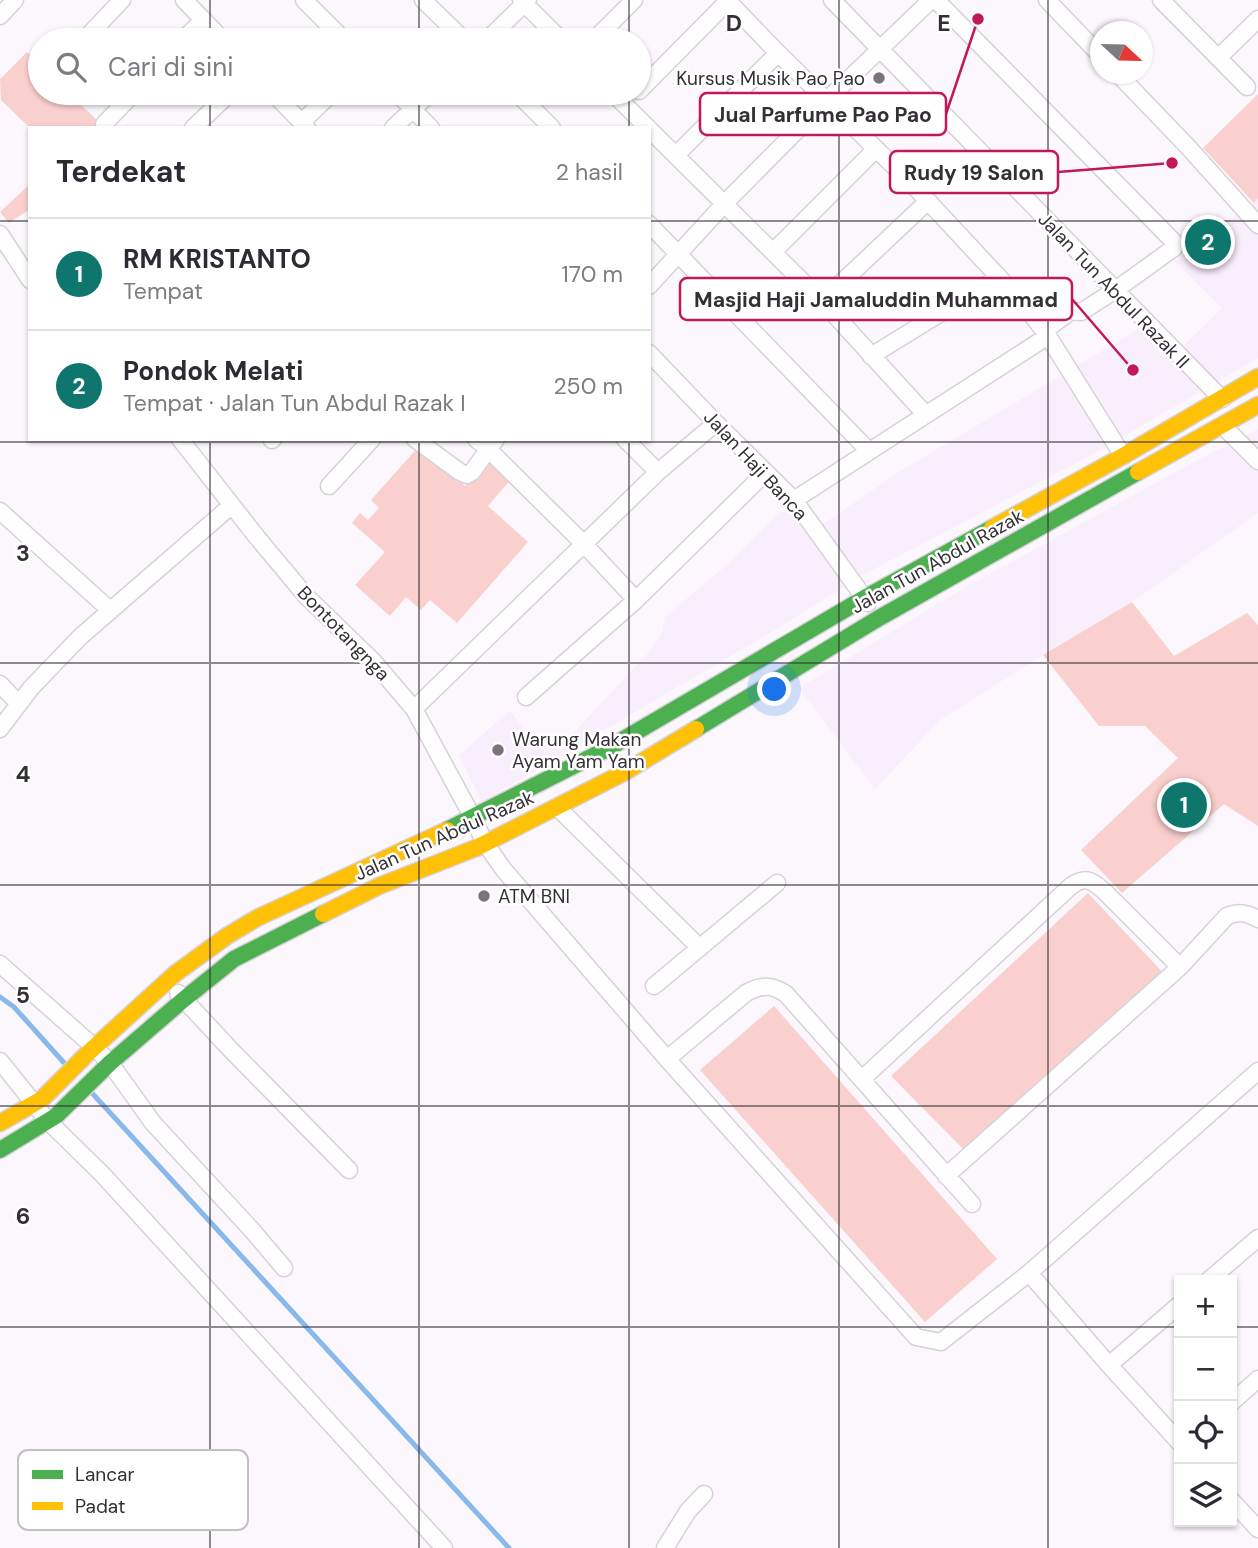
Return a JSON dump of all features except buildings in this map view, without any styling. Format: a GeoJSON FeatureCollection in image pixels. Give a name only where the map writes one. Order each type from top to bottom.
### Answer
{"type":"FeatureCollection","features":[{"type":"Feature","properties":{"kind":"main road","name":"Jalan Tun Abdul Razak"},"geometry":{"type":"LineString","coordinates":[[38,1101],[168,980],[227,936],[257,918],[473,818],[607,750],[864,598],[1123,456],[1258,377]]}},
{"type":"Feature","properties":{"kind":"main road","name":"Jalan Tun Abdul Razak"},"geometry":{"type":"LineString","coordinates":[[0,1150],[52,1118],[104,1069],[234,959],[379,886],[485,843],[625,772],[879,618],[1258,405]]}},
{"type":"Feature","properties":{"kind":"main road"},"geometry":{"type":"LineString","coordinates":[[0,1123],[38,1101]]}},
{"type":"Feature","properties":{"kind":"street"},"geometry":{"type":"LineString","coordinates":[[0,16],[15,0]]}},
{"type":"Feature","properties":{"kind":"street"},"geometry":{"type":"LineString","coordinates":[[96,28],[121,0]]}},
{"type":"Feature","properties":{"kind":"street"},"geometry":{"type":"LineString","coordinates":[[184,0],[210,28]]}},
{"type":"Feature","properties":{"kind":"street"},"geometry":{"type":"LineString","coordinates":[[304,0],[332,28]]}},
{"type":"Feature","properties":{"kind":"street"},"geometry":{"type":"LineString","coordinates":[[424,0],[452,28]]}},
{"type":"Feature","properties":{"kind":"street"},"geometry":{"type":"LineString","coordinates":[[606,28],[634,0]]}},
{"type":"Feature","properties":{"kind":"street","name":"Jalan Tun Abdul Razak II"},"geometry":{"type":"LineString","coordinates":[[832,0],[1222,399]]}},
{"type":"Feature","properties":{"kind":"street"},"geometry":{"type":"LineString","coordinates":[[651,284],[724,203],[827,100],[933,0],[1174,242],[1174,248],[1114,291],[1082,312],[1071,311],[1046,334],[794,500]]}},
{"type":"Feature","properties":{"kind":"street"},"geometry":{"type":"LineString","coordinates":[[1047,0],[1090,44]]}},
{"type":"Feature","properties":{"kind":"street"},"geometry":{"type":"LineString","coordinates":[[499,28],[525,1],[550,28]]}},
{"type":"Feature","properties":{"kind":"street"},"geometry":{"type":"LineString","coordinates":[[651,74],[727,1],[928,201],[1021,301],[1046,334],[1123,456]]}},
{"type":"Feature","properties":{"kind":"street"},"geometry":{"type":"LineString","coordinates":[[1163,1],[1247,87]]}},
{"type":"Feature","properties":{"kind":"street"},"geometry":{"type":"LineString","coordinates":[[1218,58],[1258,19]]}},
{"type":"Feature","properties":{"kind":"street"},"geometry":{"type":"LineString","coordinates":[[194,28],[202,20]]}},
{"type":"Feature","properties":{"kind":"street"},"geometry":{"type":"LineString","coordinates":[[676,155],[778,53]]}},
{"type":"Feature","properties":{"kind":"street"},"geometry":{"type":"LineString","coordinates":[[1128,84],[1258,225]]}},
{"type":"Feature","properties":{"kind":"street"},"geometry":{"type":"LineString","coordinates":[[104,124],[122,105]]}},
{"type":"Feature","properties":{"kind":"street"},"geometry":{"type":"LineString","coordinates":[[196,126],[218,105]]}},
{"type":"Feature","properties":{"kind":"street"},"geometry":{"type":"LineString","coordinates":[[284,105],[299,124],[319,105]]}},
{"type":"Feature","properties":{"kind":"street"},"geometry":{"type":"LineString","coordinates":[[409,105],[429,126]]}},
{"type":"Feature","properties":{"kind":"street"},"geometry":{"type":"LineString","coordinates":[[395,126],[416,105]]}},
{"type":"Feature","properties":{"kind":"street"},"geometry":{"type":"LineString","coordinates":[[529,105],[550,126]]}},
{"type":"Feature","properties":{"kind":"street"},"geometry":{"type":"LineString","coordinates":[[635,105],[648,126]]}},
{"type":"Feature","properties":{"kind":"street"},"geometry":{"type":"LineString","coordinates":[[651,130],[822,301],[926,415]]}},
{"type":"Feature","properties":{"kind":"street"},"geometry":{"type":"LineString","coordinates":[[773,252],[876,149]]}},
{"type":"Feature","properties":{"kind":"street"},"geometry":{"type":"LineString","coordinates":[[822,301],[928,201]]}},
{"type":"Feature","properties":{"kind":"street"},"geometry":{"type":"LineString","coordinates":[[651,226],[869,451]]}},
{"type":"Feature","properties":{"kind":"street"},"geometry":{"type":"LineString","coordinates":[[0,234],[28,277]]}},
{"type":"Feature","properties":{"kind":"street"},"geometry":{"type":"LineString","coordinates":[[871,356],[999,276]]}},
{"type":"Feature","properties":{"kind":"street","name":"Jalan Haji Banca"},"geometry":{"type":"LineString","coordinates":[[651,355],[794,500],[879,618]]}},
{"type":"Feature","properties":{"kind":"street"},"geometry":{"type":"LineString","coordinates":[[414,709],[658,472],[716,423]]}},
{"type":"Feature","properties":{"kind":"street"},"geometry":{"type":"LineString","coordinates":[[1223,426],[1258,461]]}},
{"type":"Feature","properties":{"kind":"street","name":"Bontotangnga"},"geometry":{"type":"LineString","coordinates":[[182,441],[306,596],[373,661],[414,709],[485,843],[504,870],[667,1059],[916,1337],[941,1342],[1029,1273],[1258,1071]]}},
{"type":"Feature","properties":{"kind":"street"},"geometry":{"type":"LineString","coordinates":[[329,486],[370,441]]}},
{"type":"Feature","properties":{"kind":"street"},"geometry":{"type":"LineString","coordinates":[[418,441],[467,475],[472,472],[487,442],[636,600]]}},
{"type":"Feature","properties":{"kind":"street"},"geometry":{"type":"LineString","coordinates":[[627,441],[658,472]]}},
{"type":"Feature","properties":{"kind":"street"},"geometry":{"type":"LineString","coordinates":[[526,697],[636,600],[766,472]]}},
{"type":"Feature","properties":{"kind":"street"},"geometry":{"type":"LineString","coordinates":[[0,729],[45,673],[80,637],[232,505]]}},
{"type":"Feature","properties":{"kind":"street"},"geometry":{"type":"LineString","coordinates":[[0,511],[110,610]]}},
{"type":"Feature","properties":{"kind":"street"},"geometry":{"type":"LineString","coordinates":[[0,684],[19,704]]}},
{"type":"Feature","properties":{"kind":"street"},"geometry":{"type":"LineString","coordinates":[[557,807],[700,948]]}},
{"type":"Feature","properties":{"kind":"street"},"geometry":{"type":"LineString","coordinates":[[862,1079],[1078,881],[1084,879],[1104,891],[1180,967]]}},
{"type":"Feature","properties":{"kind":"street"},"geometry":{"type":"LineString","coordinates":[[654,986],[777,883]]}},
{"type":"Feature","properties":{"kind":"street"},"geometry":{"type":"LineString","coordinates":[[947,1176],[1180,967],[1227,916],[1236,912],[1258,919]]}},
{"type":"Feature","properties":{"kind":"street"},"geometry":{"type":"LineString","coordinates":[[0,964],[91,1050],[104,1069],[251,1228],[284,1268]]}},
{"type":"Feature","properties":{"kind":"street"},"geometry":{"type":"LineString","coordinates":[[168,980],[183,1000],[349,1170]]}},
{"type":"Feature","properties":{"kind":"street"},"geometry":{"type":"LineString","coordinates":[[667,1059],[746,993],[759,986],[777,989],[786,994],[972,1204]]}},
{"type":"Feature","properties":{"kind":"street"},"geometry":{"type":"LineString","coordinates":[[0,1061],[444,1548]]}},
{"type":"Feature","properties":{"kind":"street"},"geometry":{"type":"LineString","coordinates":[[1215,1275],[1258,1238]]}},
{"type":"Feature","properties":{"kind":"street"},"geometry":{"type":"LineString","coordinates":[[1029,1273],[1174,1436]]}},
{"type":"Feature","properties":{"kind":"street"},"geometry":{"type":"LineString","coordinates":[[1109,1365],[1174,1310]]}},
{"type":"Feature","properties":{"kind":"street"},"geometry":{"type":"LineString","coordinates":[[1233,1401],[1258,1378]]}},
{"type":"Feature","properties":{"kind":"street"},"geometry":{"type":"LineString","coordinates":[[665,1548],[688,1511],[704,1494]]}},
{"type":"Feature","properties":{"kind":"street"},"geometry":{"type":"LineString","coordinates":[[1237,1506],[1258,1529]]}},
{"type":"Feature","properties":{"kind":"shaded area"},"geometry":{"type":"Polygon","coordinates":[[[27,52],[28,105],[81,105],[103,126],[28,126],[1,100],[0,79],[27,52]]]}},
{"type":"Feature","properties":{"kind":"shaded area"},"geometry":{"type":"Polygon","coordinates":[[[1258,94],[1258,198],[1254,203],[1203,148],[1258,94]]]}},
{"type":"Feature","properties":{"kind":"shaded area"},"geometry":{"type":"Polygon","coordinates":[[[28,186],[28,210],[9,223],[0,212],[28,186]]]}},
{"type":"Feature","properties":{"kind":"shaded area"},"geometry":{"type":"Polygon","coordinates":[[[1258,198],[1258,358],[1095,453],[861,576],[770,633],[482,802],[459,756],[510,710],[534,743],[566,741],[648,653],[662,633],[665,617],[729,563],[790,503],[813,531],[899,472],[1139,329],[1149,312],[1183,346],[1222,308],[1174,261],[1258,198]]]}},
{"type":"Feature","properties":{"kind":"shaded area"},"geometry":{"type":"Polygon","coordinates":[[[1258,429],[1258,513],[1132,602],[940,720],[875,789],[799,688],[964,588],[1258,429]]]}},
{"type":"Feature","properties":{"kind":"shaded area"},"geometry":{"type":"Polygon","coordinates":[[[420,445],[465,486],[491,457],[513,477],[488,506],[528,542],[457,623],[430,600],[421,610],[406,597],[390,616],[355,585],[385,552],[352,523],[360,513],[368,520],[379,508],[371,500],[420,445]]]}},
{"type":"Feature","properties":{"kind":"shaded area"},"geometry":{"type":"Polygon","coordinates":[[[1132,602],[1174,656],[1247,613],[1258,625],[1258,826],[1224,804],[1122,893],[1081,850],[1178,758],[1145,726],[1099,726],[1043,655],[1132,602]]]}},
{"type":"Feature","properties":{"kind":"shaded area"},"geometry":{"type":"Polygon","coordinates":[[[1088,893],[1168,978],[969,1155],[891,1076],[1088,893]]]}},
{"type":"Feature","properties":{"kind":"shaded area"},"geometry":{"type":"Polygon","coordinates":[[[774,1006],[997,1259],[925,1322],[700,1070],[774,1006]]]}},
{"type":"Feature","properties":{"kind":"waterway"},"geometry":{"type":"LineString","coordinates":[[0,997],[14,1007],[66,1065]]}},
{"type":"Feature","properties":{"kind":"waterway"},"geometry":{"type":"LineString","coordinates":[[92,1093],[509,1548]]}},
{"type":"Feature","properties":{"kind":"traffic: fast"},"geometry":{"type":"LineString","coordinates":[[696,729],[879,618],[1138,472]]}},
{"type":"Feature","properties":{"kind":"traffic: fast"},"geometry":{"type":"LineString","coordinates":[[447,830],[607,749],[868,596],[992,528]]}},
{"type":"Feature","properties":{"kind":"traffic: fast"},"geometry":{"type":"LineString","coordinates":[[0,1150],[56,1116],[110,1063],[234,959],[323,914]]}},
{"type":"Feature","properties":{"kind":"traffic: slow"},"geometry":{"type":"LineString","coordinates":[[992,528],[1258,377]]}},
{"type":"Feature","properties":{"kind":"traffic: slow"},"geometry":{"type":"LineString","coordinates":[[1138,472],[1258,405]]}},
{"type":"Feature","properties":{"kind":"traffic: slow"},"geometry":{"type":"LineString","coordinates":[[323,914],[379,886],[476,848],[625,772],[696,729]]}},
{"type":"Feature","properties":{"kind":"traffic: slow"},"geometry":{"type":"LineString","coordinates":[[0,1123],[42,1099],[176,973],[227,936],[257,918],[447,830]]}},
{"type":"Feature","properties":{"kind":"place","name":"Jual Parfume Pao Pao"},"geometry":{"type":"Point","coordinates":[978,19]}},
{"type":"Feature","properties":{"kind":"place","name":"Kursus Musik Pao Pao"},"geometry":{"type":"Point","coordinates":[879,78]}},
{"type":"Feature","properties":{"kind":"place","name":"Rudy 19 Salon"},"geometry":{"type":"Point","coordinates":[1172,163]}},
{"type":"Feature","properties":{"kind":"place","name":"Pondok Melati"},"geometry":{"type":"Point","coordinates":[1208,242]}},
{"type":"Feature","properties":{"kind":"place","name":"Masjid Haji Jamaluddin Muhammad"},"geometry":{"type":"Point","coordinates":[1133,370]}},
{"type":"Feature","properties":{"kind":"place","name":"Warung Makan Ayam Yam Yam"},"geometry":{"type":"Point","coordinates":[498,750]}},
{"type":"Feature","properties":{"kind":"place","name":"RM KRISTANTO"},"geometry":{"type":"Point","coordinates":[1184,805]}},
{"type":"Feature","properties":{"kind":"place","name":"ATM BNI"},"geometry":{"type":"Point","coordinates":[484,896]}}]}
